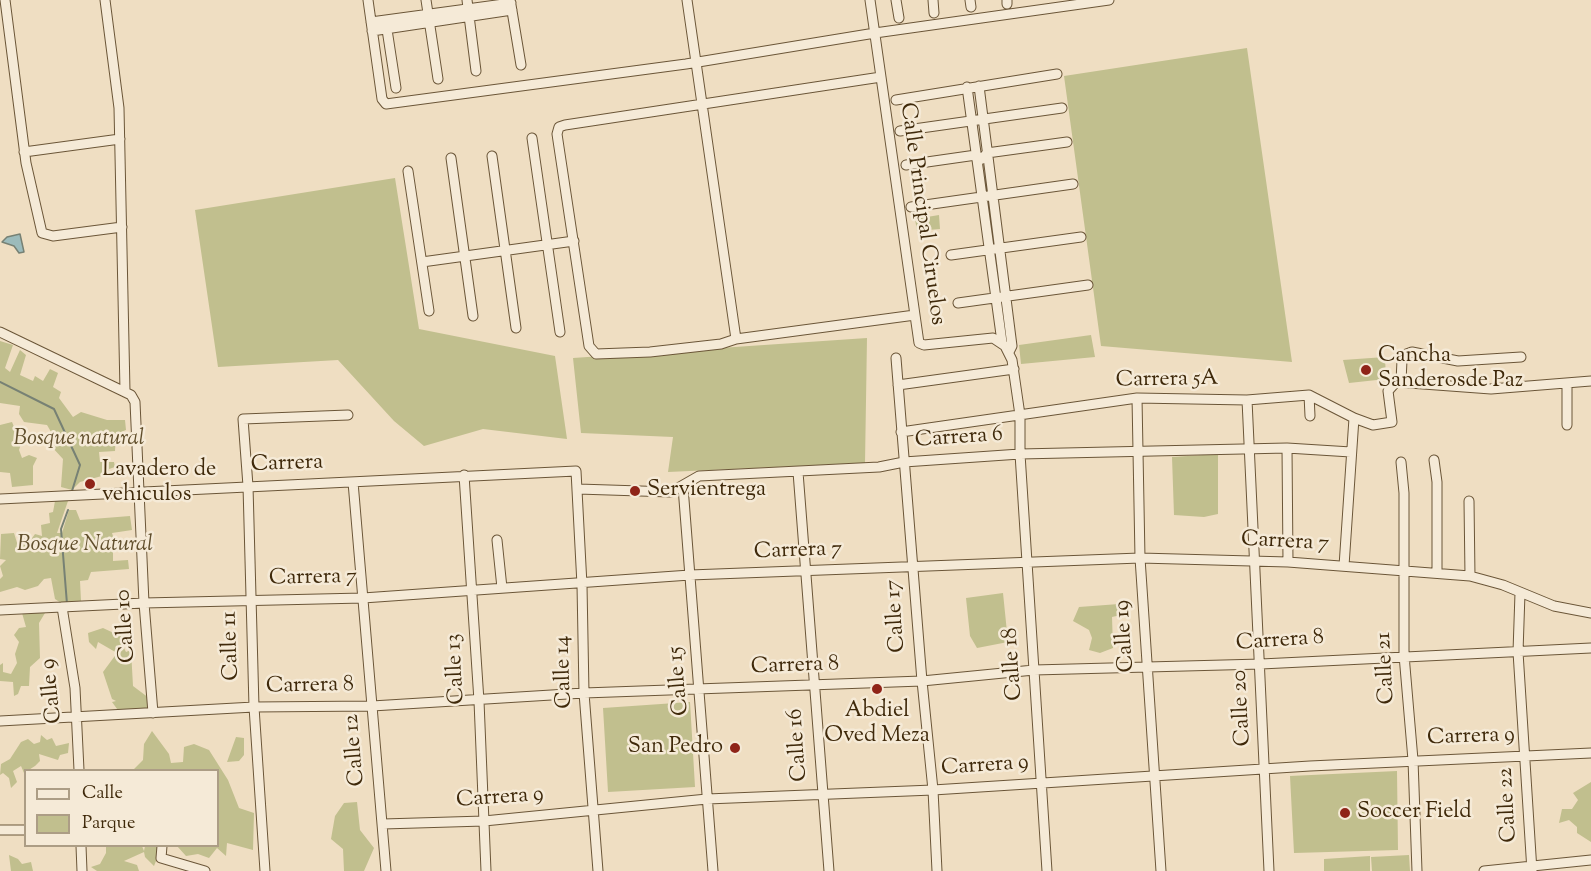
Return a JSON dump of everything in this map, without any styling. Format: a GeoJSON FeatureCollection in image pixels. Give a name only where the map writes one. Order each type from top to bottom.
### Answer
{"type":"FeatureCollection","features":[{"type":"Feature","properties":{"kind":"street"},"geometry":{"type":"LineString","coordinates":[[5,0],[24,152],[42,233],[53,236],[122,227]]}},
{"type":"Feature","properties":{"kind":"street"},"geometry":{"type":"LineString","coordinates":[[0,332],[125,392],[119,108],[105,0]]}},
{"type":"Feature","properties":{"kind":"street"},"geometry":{"type":"LineString","coordinates":[[368,0],[382,99],[386,104],[1109,0]]}},
{"type":"Feature","properties":{"kind":"street"},"geometry":{"type":"LineString","coordinates":[[426,0],[438,79]]}},
{"type":"Feature","properties":{"kind":"street"},"geometry":{"type":"LineString","coordinates":[[687,0],[735,339]]}},
{"type":"Feature","properties":{"kind":"street","name":"Calle Principal Ciruelos"},"geometry":{"type":"LineString","coordinates":[[870,0],[919,343],[924,345],[1004,335]]}},
{"type":"Feature","properties":{"kind":"street"},"geometry":{"type":"LineString","coordinates":[[896,0],[898,18]]}},
{"type":"Feature","properties":{"kind":"street"},"geometry":{"type":"LineString","coordinates":[[933,0],[934,13]]}},
{"type":"Feature","properties":{"kind":"street"},"geometry":{"type":"LineString","coordinates":[[372,26],[429,18],[468,8],[511,4],[520,65]]}},
{"type":"Feature","properties":{"kind":"street"},"geometry":{"type":"LineString","coordinates":[[468,8],[476,71]]}},
{"type":"Feature","properties":{"kind":"street"},"geometry":{"type":"LineString","coordinates":[[386,24],[396,88]]}},
{"type":"Feature","properties":{"kind":"street"},"geometry":{"type":"LineString","coordinates":[[896,100],[1057,74]]}},
{"type":"Feature","properties":{"kind":"street"},"geometry":{"type":"LineString","coordinates":[[881,77],[559,127],[558,134],[592,351],[596,354],[651,352],[721,344],[735,339],[915,315]]}},
{"type":"Feature","properties":{"kind":"street"},"geometry":{"type":"LineString","coordinates":[[979,86],[992,195],[995,298],[1014,369],[1020,415],[1020,454]]}},
{"type":"Feature","properties":{"kind":"street"},"geometry":{"type":"LineString","coordinates":[[967,87],[982,196],[1005,296],[1004,335],[1012,346],[1009,352]]}},
{"type":"Feature","properties":{"kind":"street"},"geometry":{"type":"LineString","coordinates":[[900,131],[1062,108]]}},
{"type":"Feature","properties":{"kind":"street"},"geometry":{"type":"LineString","coordinates":[[24,152],[120,138]]}},
{"type":"Feature","properties":{"kind":"street"},"geometry":{"type":"LineString","coordinates":[[532,138],[560,332]]}},
{"type":"Feature","properties":{"kind":"street"},"geometry":{"type":"LineString","coordinates":[[906,165],[976,155],[982,159],[987,153],[1067,142]]}},
{"type":"Feature","properties":{"kind":"street"},"geometry":{"type":"LineString","coordinates":[[492,156],[516,328]]}},
{"type":"Feature","properties":{"kind":"street"},"geometry":{"type":"LineString","coordinates":[[451,158],[473,316]]}},
{"type":"Feature","properties":{"kind":"street"},"geometry":{"type":"LineString","coordinates":[[408,171],[429,311]]}},
{"type":"Feature","properties":{"kind":"street"},"geometry":{"type":"LineString","coordinates":[[911,207],[1073,184]]}},
{"type":"Feature","properties":{"kind":"street"},"geometry":{"type":"LineString","coordinates":[[951,255],[1081,237]]}},
{"type":"Feature","properties":{"kind":"street"},"geometry":{"type":"LineString","coordinates":[[422,262],[574,241]]}},
{"type":"Feature","properties":{"kind":"street"},"geometry":{"type":"LineString","coordinates":[[958,303],[1088,285]]}},
{"type":"Feature","properties":{"kind":"street"},"geometry":{"type":"LineString","coordinates":[[1401,382],[1402,360],[1404,355],[1412,352],[1458,361],[1521,357]]}},
{"type":"Feature","properties":{"kind":"street","name":"Calle 17"},"geometry":{"type":"LineString","coordinates":[[896,358],[921,681],[933,790],[937,871]]}},
{"type":"Feature","properties":{"kind":"street"},"geometry":{"type":"LineString","coordinates":[[898,385],[1014,369]]}},
{"type":"Feature","properties":{"kind":"street"},"geometry":{"type":"LineString","coordinates":[[1310,416],[1309,395],[1373,425],[1392,423],[1388,391],[1391,386],[1401,382],[1475,389],[1591,381]]}},
{"type":"Feature","properties":{"kind":"street"},"geometry":{"type":"LineString","coordinates":[[1567,383],[1567,425]]}},
{"type":"Feature","properties":{"kind":"street","name":"Calle 10"},"geometry":{"type":"LineString","coordinates":[[125,392],[131,394],[137,411],[138,492],[153,713]]}},
{"type":"Feature","properties":{"kind":"street","name":"Carrera 5A"},"geometry":{"type":"LineString","coordinates":[[901,432],[1137,398],[1247,400],[1309,395]]}},
{"type":"Feature","properties":{"kind":"street","name":"Calle 19"},"geometry":{"type":"LineString","coordinates":[[1137,398],[1140,558],[1161,871]]}},
{"type":"Feature","properties":{"kind":"street","name":"Calle 20"},"geometry":{"type":"LineString","coordinates":[[1247,400],[1266,768],[1269,871]]}},
{"type":"Feature","properties":{"kind":"street","name":"Calle 11"},"geometry":{"type":"LineString","coordinates":[[265,871],[254,707],[248,486],[243,419],[348,415]]}},
{"type":"Feature","properties":{"kind":"street"},"geometry":{"type":"LineString","coordinates":[[1344,566],[1354,418]]}},
{"type":"Feature","properties":{"kind":"street","name":"Carrera 6"},"geometry":{"type":"LineString","coordinates":[[578,489],[671,492],[683,487],[688,480],[699,476],[879,467],[904,462],[1020,454],[1250,448],[1351,452]]}},
{"type":"Feature","properties":{"kind":"street"},"geometry":{"type":"LineString","coordinates":[[1287,448],[1288,562]]}},
{"type":"Feature","properties":{"kind":"street","name":"Calle 18"},"geometry":{"type":"LineString","coordinates":[[1020,454],[1047,871]]}},
{"type":"Feature","properties":{"kind":"street"},"geometry":{"type":"LineString","coordinates":[[1434,460],[1437,482],[1437,572]]}},
{"type":"Feature","properties":{"kind":"street","name":"Calle 21"},"geometry":{"type":"LineString","coordinates":[[1401,462],[1404,493],[1404,655],[1413,760],[1418,871]]}},
{"type":"Feature","properties":{"kind":"street","name":"Carrera"},"geometry":{"type":"LineString","coordinates":[[0,499],[576,471]]}},
{"type":"Feature","properties":{"kind":"street","name":"Calle 14"},"geometry":{"type":"LineString","coordinates":[[576,471],[585,693],[598,871]]}},
{"type":"Feature","properties":{"kind":"street","name":"Calle 16"},"geometry":{"type":"LineString","coordinates":[[798,472],[829,871]]}},
{"type":"Feature","properties":{"kind":"street","name":"Calle 13"},"geometry":{"type":"LineString","coordinates":[[464,475],[479,701],[486,871]]}},
{"type":"Feature","properties":{"kind":"street","name":"Calle 12"},"geometry":{"type":"LineString","coordinates":[[354,482],[386,871]]}},
{"type":"Feature","properties":{"kind":"street","name":"Calle 15"},"geometry":{"type":"LineString","coordinates":[[683,487],[701,691],[713,871]]}},
{"type":"Feature","properties":{"kind":"street"},"geometry":{"type":"LineString","coordinates":[[1469,501],[1470,576]]}},
{"type":"Feature","properties":{"kind":"street"},"geometry":{"type":"LineString","coordinates":[[497,540],[502,588]]}},
{"type":"Feature","properties":{"kind":"street","name":"Carrera 7"},"geometry":{"type":"LineString","coordinates":[[0,610],[144,603],[363,598],[690,576],[1140,558],[1254,560],[1470,576],[1503,585],[1554,606],[1591,613]]}},
{"type":"Feature","properties":{"kind":"street","name":"Calle 22"},"geometry":{"type":"LineString","coordinates":[[1520,593],[1518,652],[1532,868]]}},
{"type":"Feature","properties":{"kind":"street","name":"Calle 9"},"geometry":{"type":"LineString","coordinates":[[63,607],[74,678],[79,769]]}},
{"type":"Feature","properties":{"kind":"street","name":"Carrera 8"},"geometry":{"type":"LineString","coordinates":[[0,721],[254,707],[372,706],[585,693],[701,691],[921,681],[1034,670],[1261,664],[1404,655],[1591,648]]}},
{"type":"Feature","properties":{"kind":"street","name":"Carrera 9"},"geometry":{"type":"LineString","coordinates":[[383,824],[484,821],[707,799],[933,790],[1154,774],[1591,753]]}},
{"type":"Feature","properties":{"kind":"street"},"geometry":{"type":"LineString","coordinates":[[0,830],[24,830]]}},
{"type":"Feature","properties":{"kind":"street"},"geometry":{"type":"LineString","coordinates":[[81,847],[82,871]]}},
{"type":"Feature","properties":{"kind":"street"},"geometry":{"type":"LineString","coordinates":[[162,847],[161,858],[205,871]]}},
{"type":"Feature","properties":{"kind":"street"},"geometry":{"type":"LineString","coordinates":[[1484,871],[1579,866],[1591,860]]}},
{"type":"Feature","properties":{"kind":"green space"},"geometry":{"type":"Polygon","coordinates":[[[1247,48],[1292,362],[1101,346],[1064,76],[1247,48]]]}},
{"type":"Feature","properties":{"kind":"green space"},"geometry":{"type":"Polygon","coordinates":[[[395,178],[419,329],[555,356],[567,439],[483,429],[424,446],[394,421],[338,360],[218,367],[195,210],[395,178]]]}},
{"type":"Feature","properties":{"kind":"green space"},"geometry":{"type":"Polygon","coordinates":[[[939,215],[940,229],[917,231],[915,219],[939,215]]]}},
{"type":"Feature","properties":{"kind":"green space"},"geometry":{"type":"Polygon","coordinates":[[[1091,335],[1095,357],[1021,364],[1019,345],[1091,335]]]}},
{"type":"Feature","properties":{"kind":"green space"},"geometry":{"type":"Polygon","coordinates":[[[867,338],[865,463],[668,472],[673,437],[581,433],[573,358],[867,338]]]}},
{"type":"Feature","properties":{"kind":"green space","name":"Bosque natural"},"geometry":{"type":"Polygon","coordinates":[[[0,341],[13,345],[5,368],[10,372],[20,350],[26,355],[20,375],[33,381],[35,376],[43,381],[50,369],[58,373],[53,387],[61,392],[59,398],[73,417],[81,412],[107,420],[125,420],[126,430],[116,434],[115,451],[99,452],[100,462],[114,462],[115,467],[109,469],[109,474],[80,482],[72,490],[61,487],[63,459],[51,446],[54,437],[47,425],[24,422],[19,414],[20,406],[0,403],[0,341]]]}},
{"type":"Feature","properties":{"kind":"green space","name":"Cancha Sanderosde Paz"},"geometry":{"type":"Polygon","coordinates":[[[1385,357],[1386,379],[1349,383],[1343,360],[1385,357]]]}},
{"type":"Feature","properties":{"kind":"green space","name":"Bosque Natural"},"geometry":{"type":"Polygon","coordinates":[[[12,422],[21,444],[19,450],[22,458],[29,455],[37,458],[33,466],[33,485],[12,487],[10,473],[0,472],[0,425],[12,422]]]}},
{"type":"Feature","properties":{"kind":"green space"},"geometry":{"type":"Polygon","coordinates":[[[1218,454],[1218,514],[1204,517],[1174,515],[1172,457],[1218,454]]]}},
{"type":"Feature","properties":{"kind":"green space","name":"Bosque Natural"},"geometry":{"type":"Polygon","coordinates":[[[55,501],[68,501],[57,533],[62,533],[69,510],[76,510],[80,520],[130,516],[132,530],[112,533],[116,546],[113,548],[113,561],[128,560],[129,569],[91,572],[88,580],[80,581],[81,601],[61,603],[55,599],[51,578],[44,579],[38,586],[25,590],[17,587],[0,592],[0,579],[3,576],[0,566],[6,560],[0,559],[1,534],[14,533],[18,546],[23,538],[30,541],[35,534],[42,536],[41,525],[50,523],[49,513],[53,512],[55,501]]]}},
{"type":"Feature","properties":{"kind":"green space"},"geometry":{"type":"Polygon","coordinates":[[[1003,593],[1008,642],[977,648],[970,636],[966,598],[1003,593]]]}},
{"type":"Feature","properties":{"kind":"green space"},"geometry":{"type":"Polygon","coordinates":[[[1119,604],[1121,615],[1112,617],[1113,648],[1100,653],[1089,650],[1092,638],[1089,630],[1073,621],[1079,607],[1119,604]]]}},
{"type":"Feature","properties":{"kind":"green space"},"geometry":{"type":"Polygon","coordinates":[[[28,609],[45,613],[39,623],[40,658],[30,667],[29,686],[21,686],[18,694],[14,696],[13,682],[0,681],[0,665],[3,663],[3,672],[11,674],[17,663],[15,654],[19,642],[14,635],[19,628],[26,627],[22,613],[28,609]]]}},
{"type":"Feature","properties":{"kind":"green space"},"geometry":{"type":"Polygon","coordinates":[[[103,628],[118,635],[124,633],[130,639],[122,644],[126,652],[131,650],[133,686],[149,698],[151,712],[120,713],[112,702],[116,701],[112,699],[103,672],[117,653],[98,642],[96,649],[89,642],[88,633],[103,628]]]}},
{"type":"Feature","properties":{"kind":"green space"},"geometry":{"type":"Polygon","coordinates":[[[690,702],[695,787],[608,792],[603,708],[690,702]]]}},
{"type":"Feature","properties":{"kind":"green space"},"geometry":{"type":"Polygon","coordinates":[[[152,731],[169,754],[171,763],[183,762],[184,747],[194,744],[209,750],[228,780],[239,808],[254,813],[253,850],[227,843],[226,856],[217,848],[209,858],[198,854],[186,856],[178,847],[219,847],[219,769],[134,769],[143,760],[144,744],[152,731]]]}},
{"type":"Feature","properties":{"kind":"green space"},"geometry":{"type":"Polygon","coordinates":[[[41,735],[47,740],[52,738],[56,746],[69,743],[68,753],[60,755],[58,760],[39,754],[40,761],[35,766],[24,769],[24,773],[21,766],[13,771],[17,782],[11,788],[9,778],[3,773],[0,775],[1,764],[10,759],[21,742],[28,739],[34,744],[40,742],[41,735]]]}},
{"type":"Feature","properties":{"kind":"green space"},"geometry":{"type":"Polygon","coordinates":[[[236,737],[244,738],[244,755],[239,761],[227,762],[236,737]]]}},
{"type":"Feature","properties":{"kind":"green space","name":"Soccer Field"},"geometry":{"type":"Polygon","coordinates":[[[1397,771],[1398,850],[1294,853],[1290,776],[1397,771]]]}},
{"type":"Feature","properties":{"kind":"green space"},"geometry":{"type":"Polygon","coordinates":[[[1591,782],[1591,842],[1577,833],[1577,827],[1569,820],[1559,823],[1562,809],[1572,809],[1578,800],[1573,793],[1591,782]]]}},
{"type":"Feature","properties":{"kind":"green space"},"geometry":{"type":"Polygon","coordinates":[[[357,802],[360,830],[374,848],[364,871],[344,871],[343,849],[331,839],[335,816],[344,803],[357,802]]]}},
{"type":"Feature","properties":{"kind":"green space"},"geometry":{"type":"Polygon","coordinates":[[[106,847],[142,847],[144,851],[145,847],[162,847],[154,866],[145,857],[144,852],[124,861],[137,865],[139,871],[97,871],[91,867],[100,864],[106,853],[106,847]]]}},
{"type":"Feature","properties":{"kind":"green space"},"geometry":{"type":"Polygon","coordinates":[[[9,855],[18,859],[22,864],[31,862],[33,871],[11,871],[9,855]]]}},
{"type":"Feature","properties":{"kind":"green space","name":"Soccer Field"},"geometry":{"type":"Polygon","coordinates":[[[1409,855],[1410,871],[1372,871],[1371,857],[1409,855]]]}},
{"type":"Feature","properties":{"kind":"green space","name":"Soccer Field"},"geometry":{"type":"Polygon","coordinates":[[[1370,856],[1370,871],[1324,871],[1324,859],[1370,856]]]}},
{"type":"Feature","properties":{"kind":"water"},"geometry":{"type":"Polygon","coordinates":[[[20,234],[24,252],[19,253],[14,246],[2,242],[7,237],[20,234]]]}},
{"type":"Feature","properties":{"kind":"waterway"},"geometry":{"type":"LineString","coordinates":[[0,382],[54,409],[80,465],[72,491]]}},
{"type":"Feature","properties":{"kind":"waterway"},"geometry":{"type":"LineString","coordinates":[[67,604],[61,529],[68,510]]}},
{"type":"Feature","properties":{"kind":"place","name":"Cancha Sanderosde Paz"},"geometry":{"type":"Point","coordinates":[1366,370]}},
{"type":"Feature","properties":{"kind":"place","name":"Lavadero de vehiculos"},"geometry":{"type":"Point","coordinates":[90,484]}},
{"type":"Feature","properties":{"kind":"place","name":"Servientrega"},"geometry":{"type":"Point","coordinates":[635,491]}},
{"type":"Feature","properties":{"kind":"place","name":"Abdiel Oved Meza"},"geometry":{"type":"Point","coordinates":[877,689]}},
{"type":"Feature","properties":{"kind":"place","name":"San Pedro"},"geometry":{"type":"Point","coordinates":[735,748]}},
{"type":"Feature","properties":{"kind":"place","name":"Soccer Field"},"geometry":{"type":"Point","coordinates":[1345,813]}}]}
